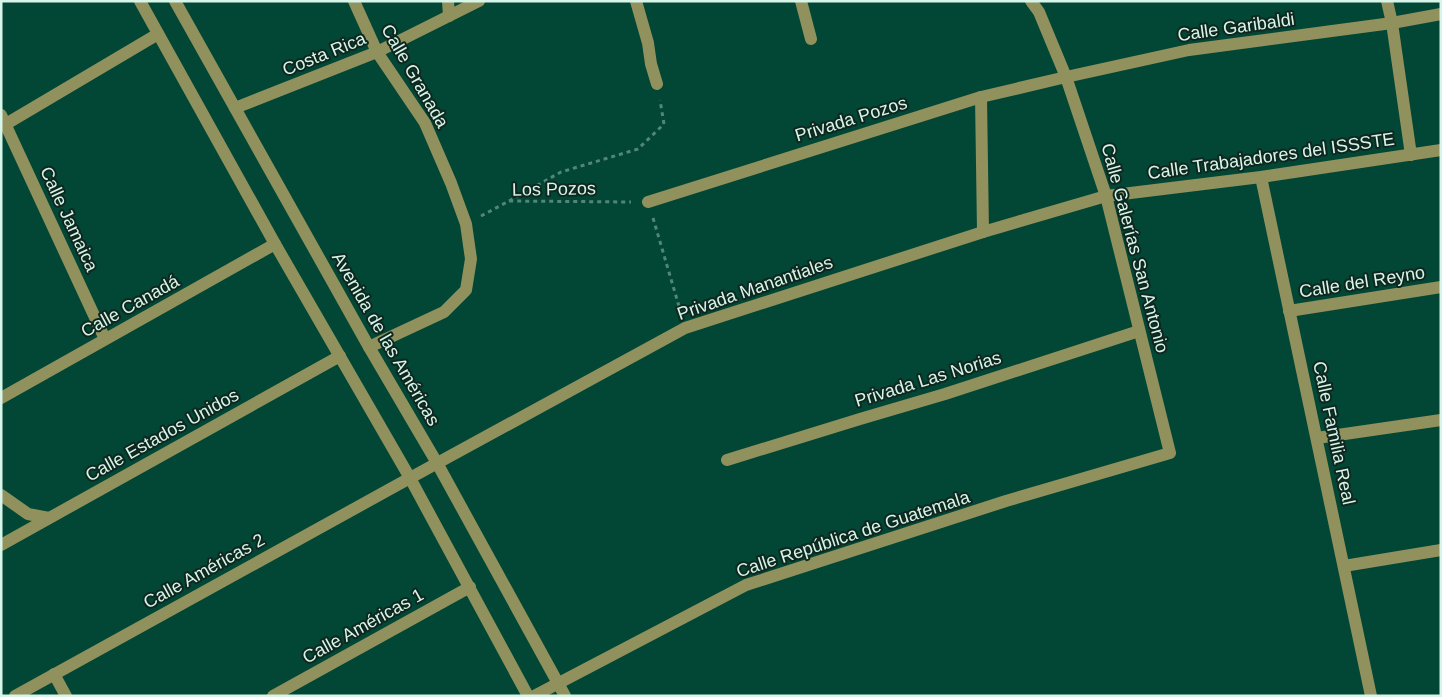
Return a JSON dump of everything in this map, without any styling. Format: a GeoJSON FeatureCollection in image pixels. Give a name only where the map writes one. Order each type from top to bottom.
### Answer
{"type":"FeatureCollection","features":[{"type":"Feature","properties":{"kind":"street"},"geometry":{"type":"LineString","coordinates":[[140,1],[275,244],[410,478],[528,696]]}},
{"type":"Feature","properties":{"kind":"street","name":"Avenida de las Américas"},"geometry":{"type":"LineString","coordinates":[[174,1],[369,347],[437,463],[565,696]]}},
{"type":"Feature","properties":{"kind":"street","name":"Calle Granada"},"geometry":{"type":"LineString","coordinates":[[354,1],[377,52],[425,123],[451,182],[466,224],[471,259],[466,290],[444,312],[369,347]]}},
{"type":"Feature","properties":{"kind":"street"},"geometry":{"type":"LineString","coordinates":[[448,1],[449,16]]}},
{"type":"Feature","properties":{"kind":"street","name":"Costa Rica"},"geometry":{"type":"LineString","coordinates":[[235,108],[377,52],[479,1]]}},
{"type":"Feature","properties":{"kind":"street"},"geometry":{"type":"LineString","coordinates":[[636,1],[657,84]]}},
{"type":"Feature","properties":{"kind":"street"},"geometry":{"type":"LineString","coordinates":[[801,1],[811,39]]}},
{"type":"Feature","properties":{"kind":"street","name":"Calle Galerías San Antonio"},"geometry":{"type":"LineString","coordinates":[[1032,1],[1039,12],[1066,77],[1106,196],[1170,453]]}},
{"type":"Feature","properties":{"kind":"street"},"geometry":{"type":"LineString","coordinates":[[1387,1],[1392,22],[1411,155]]}},
{"type":"Feature","properties":{"kind":"street","name":"Calle Garibaldi"},"geometry":{"type":"LineString","coordinates":[[1066,77],[1190,50],[1441,14]]}},
{"type":"Feature","properties":{"kind":"street"},"geometry":{"type":"LineString","coordinates":[[3,122],[158,34]]}},
{"type":"Feature","properties":{"kind":"street","name":"Privada Pozos"},"geometry":{"type":"LineString","coordinates":[[648,202],[981,97],[1066,77]]}},
{"type":"Feature","properties":{"kind":"street"},"geometry":{"type":"LineString","coordinates":[[981,97],[983,232]]}},
{"type":"Feature","properties":{"kind":"street","name":"Calle Jamaica"},"geometry":{"type":"LineString","coordinates":[[3,122],[106,339]]}},
{"type":"Feature","properties":{"kind":"street","name":"Calle Trabajadores del ISSSTE"},"geometry":{"type":"LineString","coordinates":[[1106,196],[1261,177],[1441,150]]}},
{"type":"Feature","properties":{"kind":"street","name":"Calle Familia Real"},"geometry":{"type":"LineString","coordinates":[[1261,177],[1371,696]]}},
{"type":"Feature","properties":{"kind":"street","name":"Privada Manantiales"},"geometry":{"type":"LineString","coordinates":[[410,478],[685,328],[983,232],[1106,196]]}},
{"type":"Feature","properties":{"kind":"street","name":"Calle Canadá"},"geometry":{"type":"LineString","coordinates":[[1,398],[275,244]]}},
{"type":"Feature","properties":{"kind":"street","name":"Calle del Reyno"},"geometry":{"type":"LineString","coordinates":[[1289,311],[1441,287]]}},
{"type":"Feature","properties":{"kind":"street","name":"Privada Las Norias"},"geometry":{"type":"LineString","coordinates":[[727,460],[945,394],[1140,331]]}},
{"type":"Feature","properties":{"kind":"street","name":"Calle Estados Unidos"},"geometry":{"type":"LineString","coordinates":[[1,546],[340,356]]}},
{"type":"Feature","properties":{"kind":"street"},"geometry":{"type":"LineString","coordinates":[[1317,438],[1441,420]]}},
{"type":"Feature","properties":{"kind":"street","name":"Calle República de Guatemala"},"geometry":{"type":"LineString","coordinates":[[534,696],[746,585],[997,504],[1170,453]]}},
{"type":"Feature","properties":{"kind":"street","name":"Calle Américas 2"},"geometry":{"type":"LineString","coordinates":[[16,696],[410,478]]}},
{"type":"Feature","properties":{"kind":"street"},"geometry":{"type":"LineString","coordinates":[[1,495],[28,514],[50,518]]}},
{"type":"Feature","properties":{"kind":"street"},"geometry":{"type":"LineString","coordinates":[[1344,566],[1441,550]]}},
{"type":"Feature","properties":{"kind":"street","name":"Calle Américas 1"},"geometry":{"type":"LineString","coordinates":[[272,696],[470,586]]}},
{"type":"Feature","properties":{"kind":"street"},"geometry":{"type":"LineString","coordinates":[[54,674],[66,696]]}},
{"type":"Feature","properties":{"kind":"path"},"geometry":{"type":"LineString","coordinates":[[509,201],[561,172],[638,149],[664,124],[657,84]]}},
{"type":"Feature","properties":{"kind":"path","name":"Los Pozos"},"geometry":{"type":"LineString","coordinates":[[466,224],[509,201],[648,202]]}},
{"type":"Feature","properties":{"kind":"path"},"geometry":{"type":"LineString","coordinates":[[648,202],[685,328]]}}]}
